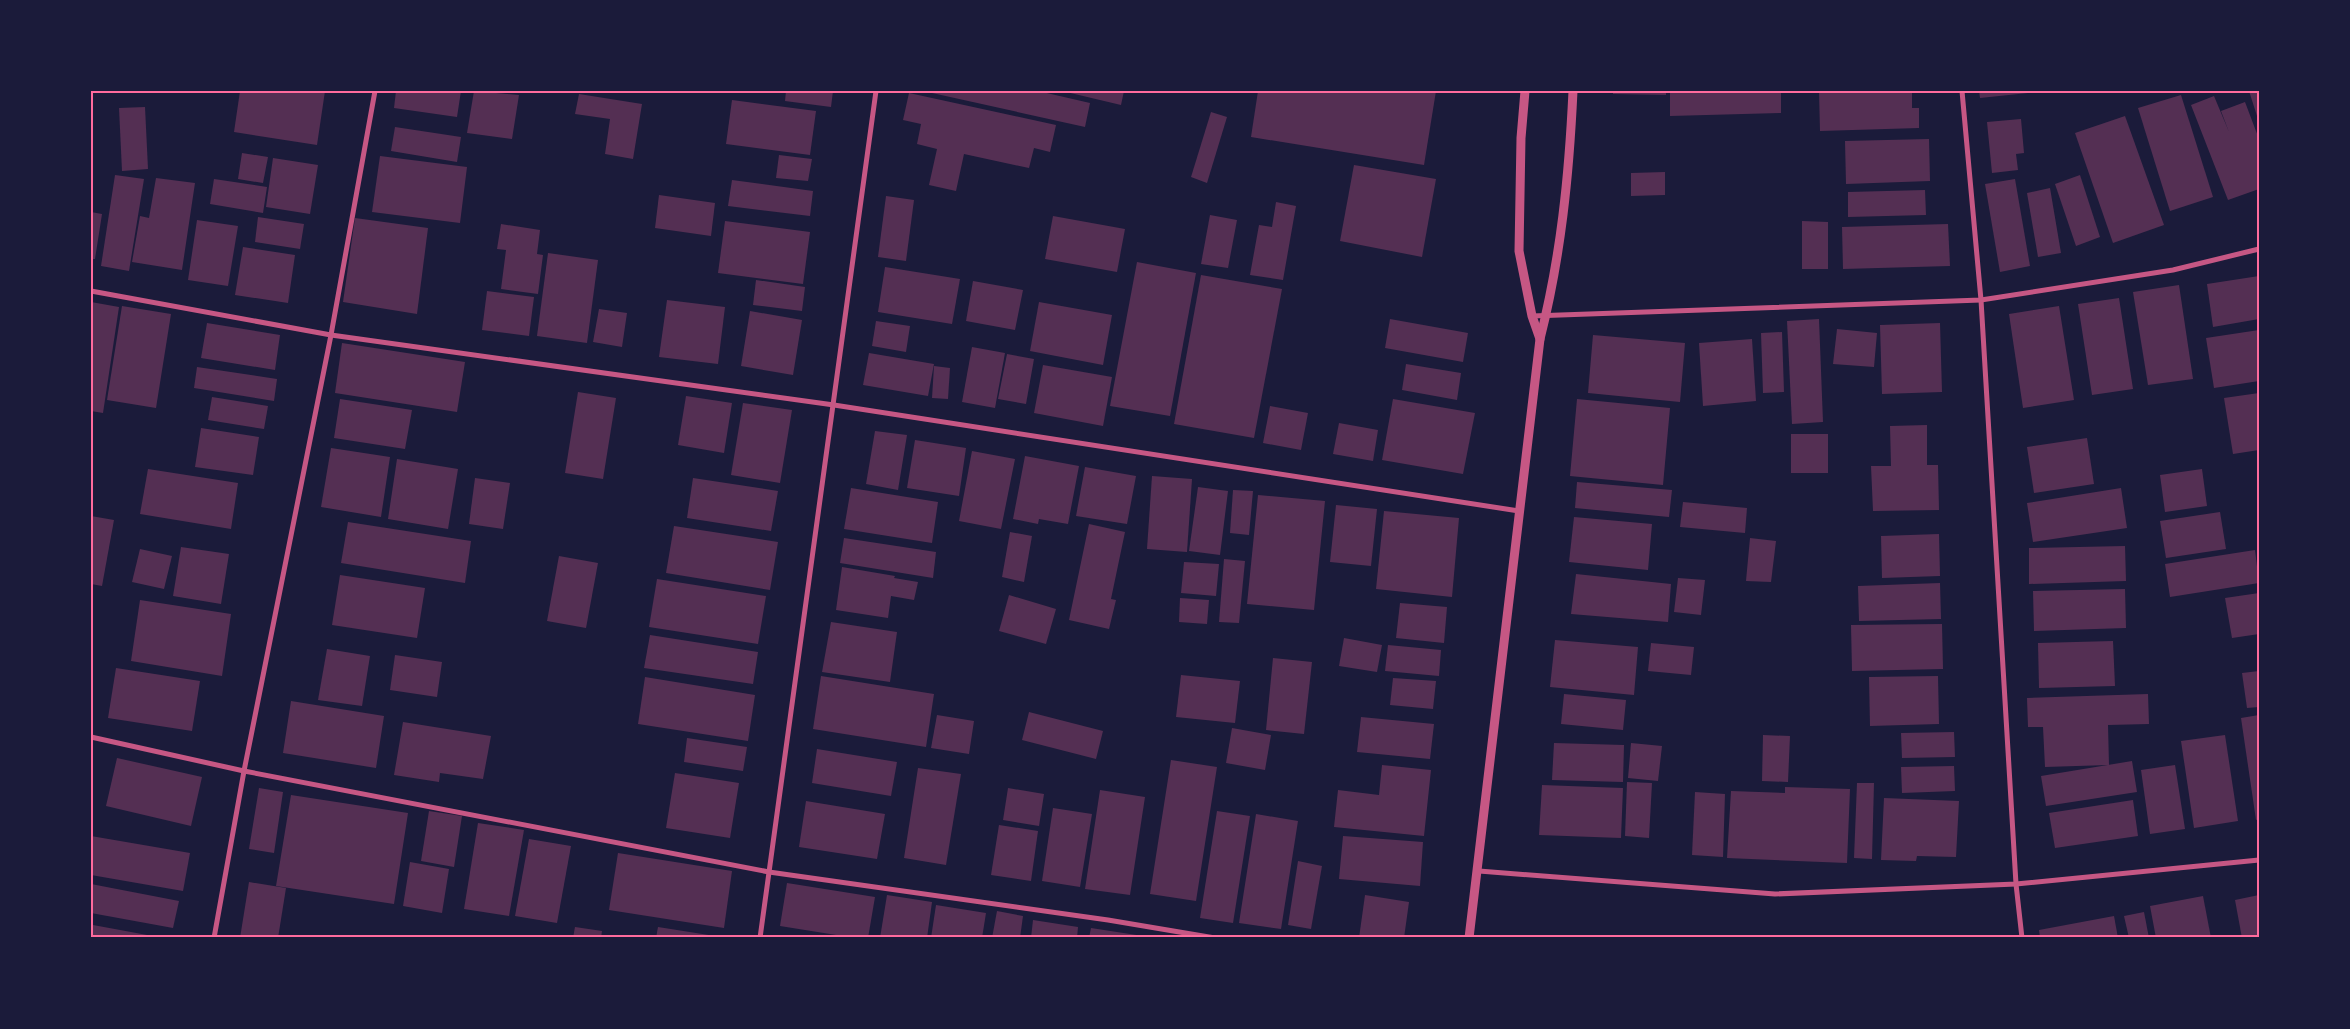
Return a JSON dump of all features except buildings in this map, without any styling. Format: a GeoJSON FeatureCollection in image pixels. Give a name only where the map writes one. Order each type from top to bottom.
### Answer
{"type":"FeatureCollection","features":[{"type":"Feature","properties":{"kind":"street"},"geometry":{"type":"LineString","coordinates":[[214,938],[244,771],[331,335],[375,91]]}},
{"type":"Feature","properties":{"kind":"street"},"geometry":{"type":"LineString","coordinates":[[760,938],[876,91]]}},
{"type":"Feature","properties":{"kind":"street"},"geometry":{"type":"LineString","coordinates":[[1525,91],[1521,138],[1518,250],[1532,316],[1540,340]]}},
{"type":"Feature","properties":{"kind":"street"},"geometry":{"type":"LineString","coordinates":[[1469,938],[1540,340],[1557,264],[1568,182],[1573,91]]}},
{"type":"Feature","properties":{"kind":"street"},"geometry":{"type":"LineString","coordinates":[[1962,91],[1981,300],[2016,884],[2022,938]]}},
{"type":"Feature","properties":{"kind":"street"},"geometry":{"type":"LineString","coordinates":[[1532,316],[1981,300],[2172,270],[2259,249]]}},
{"type":"Feature","properties":{"kind":"street"},"geometry":{"type":"LineString","coordinates":[[91,291],[331,335],[834,405],[1519,511]]}},
{"type":"Feature","properties":{"kind":"street"},"geometry":{"type":"LineString","coordinates":[[91,737],[244,771],[769,872],[1108,920],[1215,938]]}},
{"type":"Feature","properties":{"kind":"street"},"geometry":{"type":"LineString","coordinates":[[1478,871],[1775,894],[2016,884],[2259,860]]}}]}
